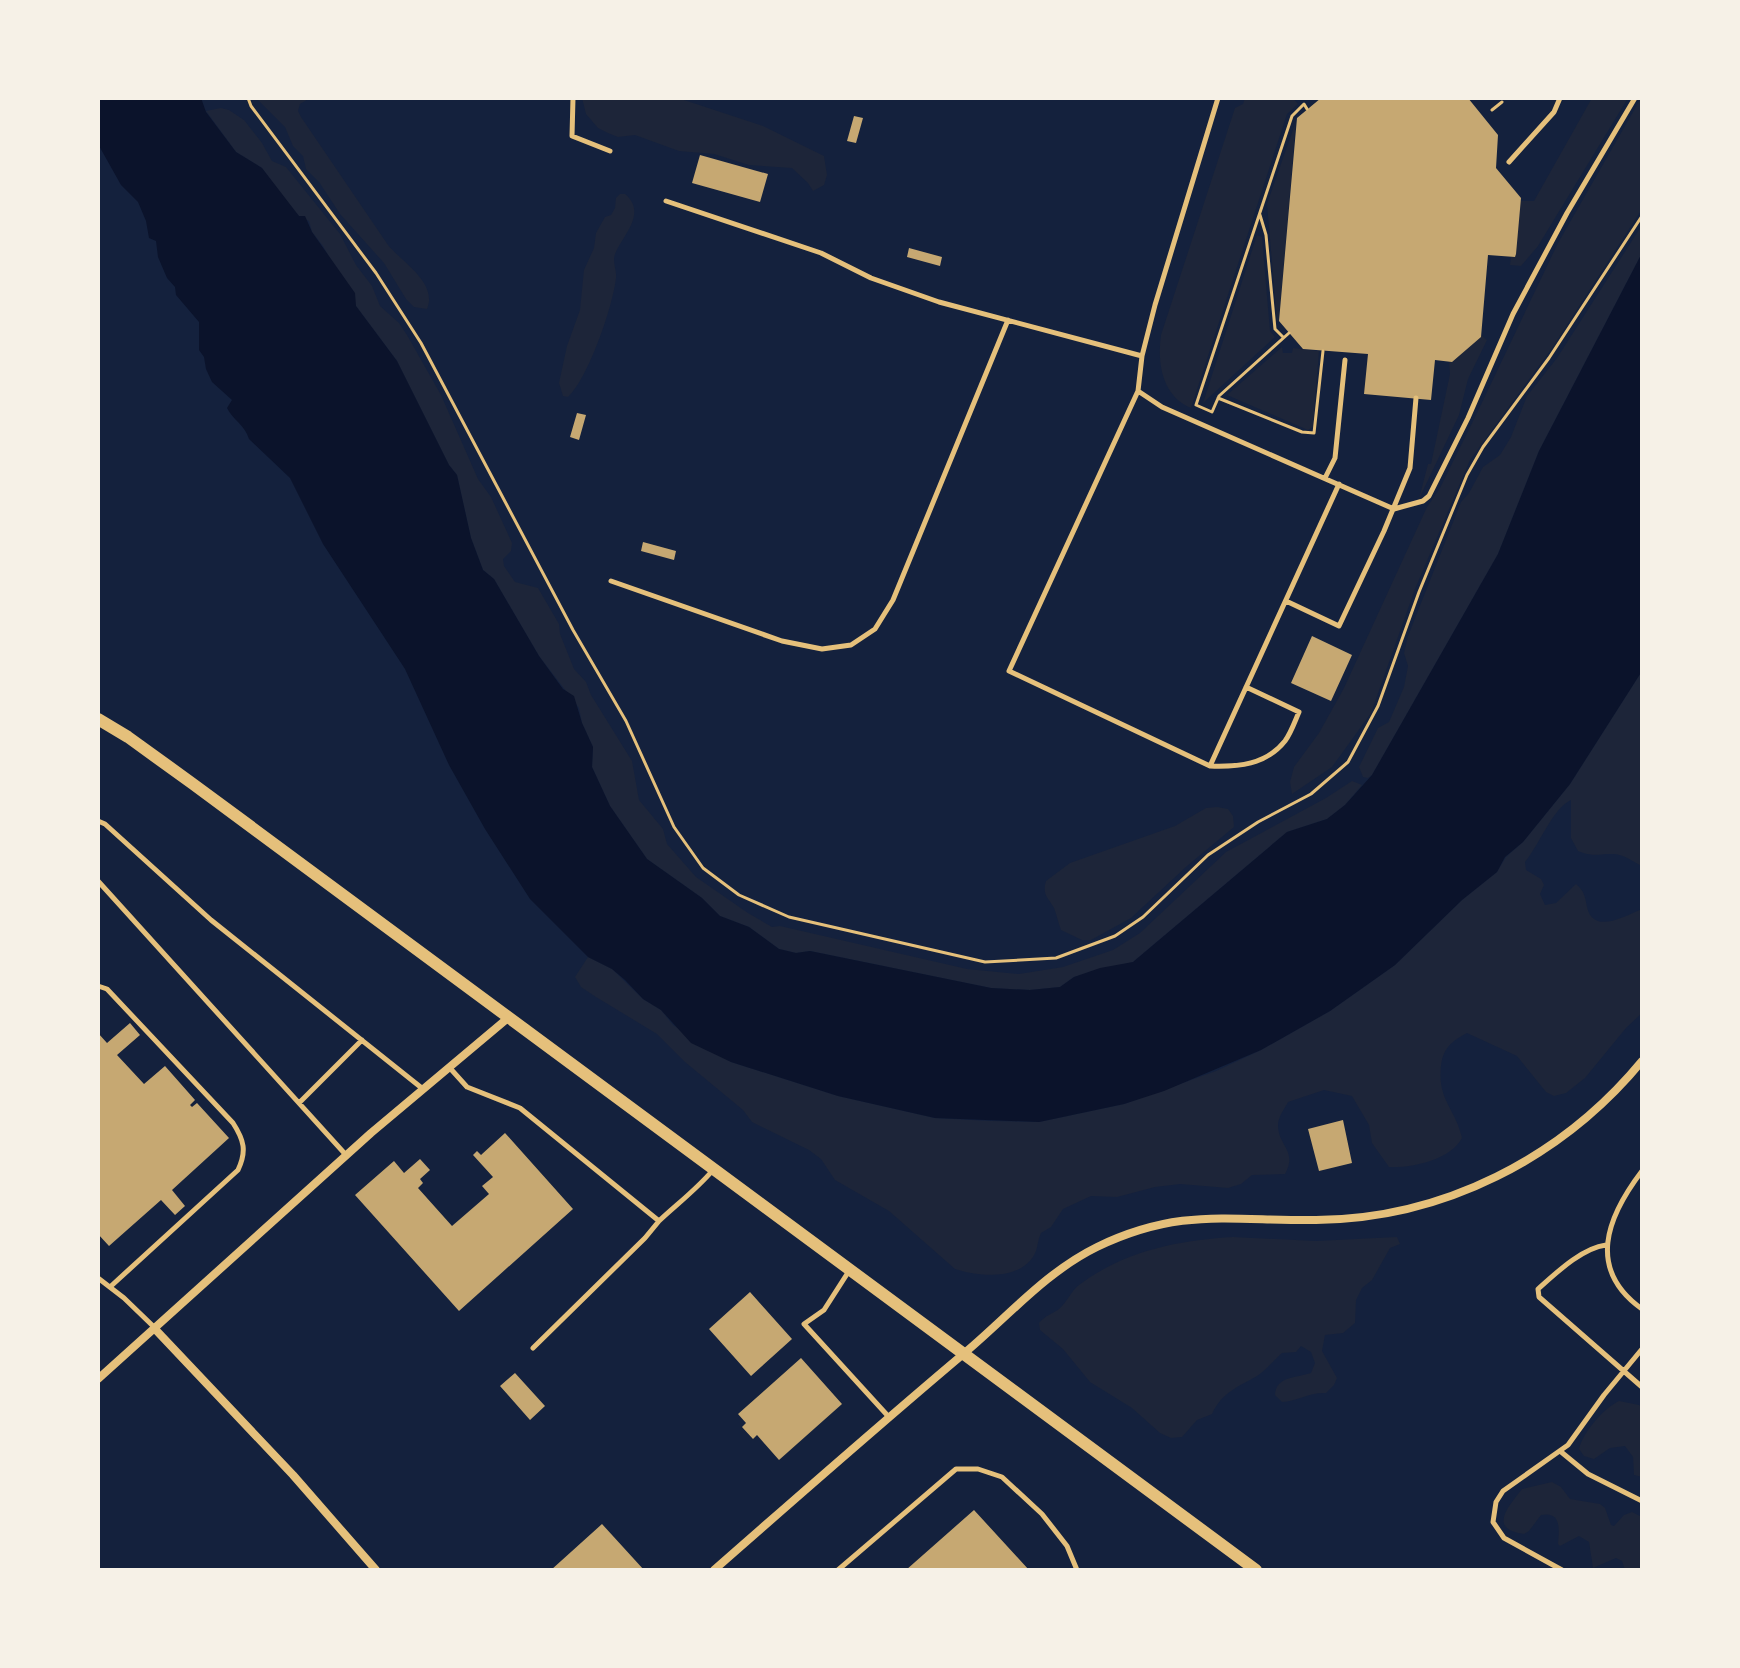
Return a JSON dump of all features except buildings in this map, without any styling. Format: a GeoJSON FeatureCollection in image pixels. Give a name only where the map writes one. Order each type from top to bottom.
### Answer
{"type":"FeatureCollection","features":[{"type":"Feature","properties":{"kind":"street"},"geometry":{"type":"LineString","coordinates":[[98,719],[128,737],[1256,1570]]}},
{"type":"Feature","properties":{"kind":"street"},"geometry":{"type":"LineString","coordinates":[[98,1379],[346,1156],[508,1018]]}},
{"type":"Feature","properties":{"kind":"street"},"geometry":{"type":"LineString","coordinates":[[714,1570],[1050,1277],[1096,1248],[1150,1226],[1184,1219],[1211,1216],[1302,1220],[1364,1217],[1433,1202],[1478,1185],[1527,1161],[1570,1132],[1610,1096],[1642,1061]]}},
{"type":"Feature","properties":{"kind":"street"},"geometry":{"type":"LineString","coordinates":[[154,1328],[293,1475],[376,1570]]}},
{"type":"Feature","properties":{"kind":"lane"},"geometry":{"type":"LineString","coordinates":[[573,98],[572,136],[610,151]]}},
{"type":"Feature","properties":{"kind":"lane"},"geometry":{"type":"LineString","coordinates":[[1218,98],[1142,356],[1138,391],[1009,671],[1210,766],[1240,767],[1262,760],[1286,741],[1299,712],[1246,687]]}},
{"type":"Feature","properties":{"kind":"lane"},"geometry":{"type":"LineString","coordinates":[[1509,162],[1554,112],[1560,98]]}},
{"type":"Feature","properties":{"kind":"lane"},"geometry":{"type":"LineString","coordinates":[[1138,391],[1162,407],[1394,509],[1423,501],[1429,496],[1468,418],[1513,314],[1567,213],[1635,98]]}},
{"type":"Feature","properties":{"kind":"lane"},"geometry":{"type":"LineString","coordinates":[[666,201],[821,253],[871,278],[939,302],[1142,356]]}},
{"type":"Feature","properties":{"kind":"lane"},"geometry":{"type":"LineString","coordinates":[[611,581],[782,641],[822,649],[851,645],[875,629],[893,600],[1008,320]]}},
{"type":"Feature","properties":{"kind":"lane"},"geometry":{"type":"LineString","coordinates":[[1325,478],[1335,458],[1345,360]]}},
{"type":"Feature","properties":{"kind":"lane"},"geometry":{"type":"LineString","coordinates":[[1286,601],[1339,626],[1410,468],[1416,398]]}},
{"type":"Feature","properties":{"kind":"lane"},"geometry":{"type":"LineString","coordinates":[[1210,766],[1339,484]]}},
{"type":"Feature","properties":{"kind":"lane"},"geometry":{"type":"LineString","coordinates":[[98,821],[211,920],[423,1089]]}},
{"type":"Feature","properties":{"kind":"lane"},"geometry":{"type":"LineString","coordinates":[[98,881],[346,1156]]}},
{"type":"Feature","properties":{"kind":"lane"},"geometry":{"type":"LineString","coordinates":[[98,986],[107,989],[233,1123],[243,1138],[246,1154],[229,1179],[110,1287]]}},
{"type":"Feature","properties":{"kind":"lane"},"geometry":{"type":"LineString","coordinates":[[299,1103],[362,1040]]}},
{"type":"Feature","properties":{"kind":"lane"},"geometry":{"type":"LineString","coordinates":[[448,1067],[467,1087],[520,1108],[659,1221]]}},
{"type":"Feature","properties":{"kind":"lane"},"geometry":{"type":"LineString","coordinates":[[533,1348],[677,1203],[693,1194],[714,1170]]}},
{"type":"Feature","properties":{"kind":"lane"},"geometry":{"type":"LineString","coordinates":[[1642,1171],[1630,1186],[1606,1245],[1608,1268],[1619,1288],[1642,1309]]}},
{"type":"Feature","properties":{"kind":"lane"},"geometry":{"type":"LineString","coordinates":[[1606,1245],[1594,1246],[1538,1289],[1539,1297],[1642,1387]]}},
{"type":"Feature","properties":{"kind":"lane"},"geometry":{"type":"LineString","coordinates":[[850,1271],[824,1310],[804,1324],[888,1416]]}},
{"type":"Feature","properties":{"kind":"lane"},"geometry":{"type":"LineString","coordinates":[[98,1278],[154,1328]]}},
{"type":"Feature","properties":{"kind":"lane"},"geometry":{"type":"LineString","coordinates":[[1562,1570],[1504,1538],[1493,1522],[1496,1502],[1503,1491],[1568,1445],[1642,1349]]}},
{"type":"Feature","properties":{"kind":"lane"},"geometry":{"type":"LineString","coordinates":[[1560,1451],[1588,1474],[1642,1501]]}},
{"type":"Feature","properties":{"kind":"lane"},"geometry":{"type":"LineString","coordinates":[[838,1570],[956,1469],[978,1469],[1002,1477],[1042,1514],[1067,1546],[1077,1570]]}},
{"type":"Feature","properties":{"kind":"path"},"geometry":{"type":"LineString","coordinates":[[248,98],[376,273],[421,343],[573,630],[626,721],[674,827],[703,868],[739,895],[789,917],[985,962],[1056,958],[1115,936],[1143,917],[1220,846],[1311,794],[1348,762],[1368,730],[1378,706],[1419,592],[1467,475],[1483,447],[1549,358],[1642,216]]}},
{"type":"Feature","properties":{"kind":"path"},"geometry":{"type":"LineString","coordinates":[[1299,98],[1307,109]]}},
{"type":"Feature","properties":{"kind":"path"},"geometry":{"type":"LineString","coordinates":[[1492,110],[1502,102]]}},
{"type":"Feature","properties":{"kind":"path"},"geometry":{"type":"LineString","coordinates":[[1289,333],[1218,398],[1212,412],[1196,405],[1292,116],[1304,104]]}},
{"type":"Feature","properties":{"kind":"path"},"geometry":{"type":"LineString","coordinates":[[1260,215],[1266,235],[1275,329],[1283,337]]}},
{"type":"Feature","properties":{"kind":"path"},"geometry":{"type":"LineString","coordinates":[[1218,398],[1302,432],[1314,433],[1323,351]]}},
{"type":"Feature","properties":{"kind":"shaded area"},"geometry":{"type":"Polygon","coordinates":[[[98,98],[201,98],[206,112],[236,152],[262,168],[299,216],[305,216],[312,232],[355,293],[356,306],[397,361],[449,465],[457,475],[471,538],[483,570],[494,579],[539,656],[563,689],[574,696],[593,747],[592,767],[610,806],[647,859],[702,898],[720,916],[749,927],[779,949],[796,953],[810,951],[991,988],[1030,990],[1060,987],[1074,977],[1100,968],[1133,962],[1287,832],[1327,819],[1345,805],[1372,775],[1498,554],[1539,451],[1642,253],[1642,671],[1570,784],[1523,842],[1505,857],[1497,872],[1462,900],[1395,965],[1330,1011],[1261,1050],[1164,1091],[1124,1104],[1039,1122],[935,1118],[838,1096],[731,1062],[691,1043],[661,1010],[643,999],[612,969],[588,957],[530,899],[449,765],[405,669],[323,544],[290,478],[249,439],[227,408],[232,400],[212,382],[199,350],[199,322],[176,295],[175,287],[167,278],[158,257],[156,241],[149,238],[138,202],[121,185],[98,144],[98,98]]]}},
{"type":"Feature","properties":{"kind":"shaded area"},"geometry":{"type":"Polygon","coordinates":[[[310,98],[300,104],[298,111],[301,117],[388,245],[423,282],[428,290],[427,309],[414,307],[406,299],[384,263],[340,214],[319,182],[306,169],[303,156],[293,146],[285,127],[257,99],[310,98]]]}},
{"type":"Feature","properties":{"kind":"shaded area"},"geometry":{"type":"Polygon","coordinates":[[[582,98],[678,98],[763,126],[824,156],[827,175],[824,185],[813,191],[792,168],[749,165],[714,154],[679,151],[635,135],[618,137],[598,128],[586,114],[582,98]]]}},
{"type":"Feature","properties":{"kind":"shaded area"},"geometry":{"type":"Polygon","coordinates":[[[1245,98],[1293,98],[1298,104],[1287,114],[1191,408],[1181,403],[1164,378],[1160,357],[1161,335],[1235,108],[1243,104],[1245,98]]]}},
{"type":"Feature","properties":{"kind":"shaded area"},"geometry":{"type":"Polygon","coordinates":[[[1592,98],[1628,98],[1538,246],[1521,266],[1510,265],[1511,257],[1514,257],[1520,201],[1534,201],[1592,98]]]}},
{"type":"Feature","properties":{"kind":"shaded area"},"geometry":{"type":"Polygon","coordinates":[[[1641,98],[1642,209],[1552,348],[1470,460],[1415,589],[1371,713],[1332,767],[1292,794],[1290,782],[1294,767],[1319,733],[1344,688],[1427,507],[1440,488],[1558,243],[1641,98]]]}},
{"type":"Feature","properties":{"kind":"shaded area"},"geometry":{"type":"Polygon","coordinates":[[[221,108],[244,120],[272,161],[286,167],[340,234],[356,265],[372,286],[380,306],[407,335],[441,395],[478,479],[491,497],[512,543],[511,551],[503,559],[504,566],[515,582],[538,588],[559,624],[574,669],[586,682],[632,761],[639,800],[663,829],[667,844],[696,877],[748,913],[772,927],[780,926],[967,969],[1019,974],[1063,967],[1113,950],[1140,933],[1226,852],[1352,781],[1362,785],[1345,805],[1327,819],[1287,832],[1133,962],[1074,977],[1060,987],[1030,990],[991,988],[810,951],[796,953],[779,949],[749,927],[720,916],[702,898],[647,859],[610,806],[592,767],[593,747],[579,708],[539,656],[494,579],[483,570],[471,538],[457,475],[449,465],[397,361],[356,306],[312,232],[309,221],[299,216],[285,201],[262,168],[236,152],[206,111],[221,108]]]}},
{"type":"Feature","properties":{"kind":"shaded area"},"geometry":{"type":"Polygon","coordinates":[[[1296,121],[1279,321],[1277,321],[1267,204],[1296,121]]]}},
{"type":"Feature","properties":{"kind":"shaded area"},"geometry":{"type":"Polygon","coordinates":[[[620,194],[625,194],[631,201],[634,217],[615,254],[616,278],[610,306],[584,375],[568,397],[563,396],[559,383],[567,346],[580,310],[584,270],[594,248],[596,233],[605,217],[611,215],[620,194]]]}},
{"type":"Feature","properties":{"kind":"shaded area"},"geometry":{"type":"Polygon","coordinates":[[[1642,225],[1642,253],[1539,451],[1498,554],[1372,775],[1363,777],[1359,767],[1378,728],[1389,722],[1404,687],[1408,666],[1404,653],[1408,636],[1461,502],[1483,467],[1500,455],[1511,437],[1527,396],[1557,358],[1642,225]]]}},
{"type":"Feature","properties":{"kind":"shaded area"},"geometry":{"type":"Polygon","coordinates":[[[1257,235],[1262,237],[1270,331],[1275,337],[1203,403],[1257,235]]]}},
{"type":"Feature","properties":{"kind":"shaded area"},"geometry":{"type":"Polygon","coordinates":[[[1481,335],[1487,340],[1468,379],[1459,415],[1419,499],[1428,464],[1431,464],[1450,374],[1449,361],[1481,335]]]}},
{"type":"Feature","properties":{"kind":"shaded area"},"geometry":{"type":"Polygon","coordinates":[[[1282,347],[1283,353],[1292,353],[1293,348],[1319,351],[1313,427],[1308,430],[1227,395],[1282,347]]]}},
{"type":"Feature","properties":{"kind":"shaded area"},"geometry":{"type":"Polygon","coordinates":[[[1642,671],[1642,866],[1615,854],[1591,855],[1578,851],[1571,838],[1571,800],[1552,819],[1525,862],[1526,870],[1541,879],[1544,885],[1540,894],[1545,905],[1556,903],[1576,884],[1584,894],[1590,915],[1596,920],[1619,919],[1642,909],[1642,1013],[1585,1078],[1566,1093],[1554,1096],[1546,1092],[1517,1056],[1467,1033],[1457,1039],[1444,1054],[1441,1078],[1444,1096],[1462,1138],[1449,1152],[1430,1161],[1389,1167],[1372,1143],[1369,1125],[1352,1096],[1324,1090],[1288,1102],[1280,1116],[1279,1132],[1289,1160],[1285,1174],[1252,1175],[1241,1184],[1228,1188],[1180,1184],[1117,1197],[1091,1196],[1063,1209],[1051,1227],[1041,1233],[1036,1251],[1022,1268],[988,1275],[965,1272],[955,1269],[889,1211],[835,1180],[821,1159],[809,1150],[752,1122],[743,1110],[685,1062],[657,1034],[581,987],[575,977],[588,957],[612,969],[643,999],[661,1010],[673,1025],[731,1062],[838,1096],[935,1118],[991,1121],[1039,1122],[1124,1104],[1216,1071],[1261,1050],[1330,1011],[1395,965],[1462,900],[1497,872],[1506,857],[1523,842],[1570,784],[1642,671]]]}},
{"type":"Feature","properties":{"kind":"shaded area"},"geometry":{"type":"Polygon","coordinates":[[[1206,808],[1228,809],[1233,816],[1234,827],[1131,918],[1091,940],[1082,940],[1061,930],[1045,893],[1046,881],[1070,863],[1175,826],[1206,808]]]}},
{"type":"Feature","properties":{"kind":"shaded area"},"geometry":{"type":"Polygon","coordinates":[[[1233,1237],[1316,1241],[1397,1237],[1400,1244],[1390,1248],[1372,1280],[1362,1288],[1356,1300],[1355,1323],[1343,1333],[1325,1335],[1322,1351],[1337,1378],[1326,1393],[1282,1402],[1275,1395],[1283,1381],[1311,1373],[1315,1363],[1311,1352],[1301,1346],[1296,1352],[1282,1353],[1260,1374],[1231,1391],[1212,1414],[1197,1420],[1182,1437],[1171,1438],[1160,1433],[1132,1408],[1090,1382],[1063,1349],[1040,1330],[1039,1323],[1059,1309],[1076,1287],[1114,1264],[1153,1249],[1233,1237]]]}},
{"type":"Feature","properties":{"kind":"shaded area"},"geometry":{"type":"Polygon","coordinates":[[[1619,1401],[1642,1408],[1642,1477],[1634,1475],[1633,1457],[1625,1446],[1610,1448],[1594,1459],[1584,1456],[1579,1449],[1595,1421],[1619,1401]]]}},
{"type":"Feature","properties":{"kind":"shaded area"},"geometry":{"type":"Polygon","coordinates":[[[1552,1482],[1561,1487],[1570,1499],[1600,1504],[1605,1508],[1611,1525],[1614,1526],[1624,1515],[1632,1512],[1642,1517],[1642,1570],[1625,1570],[1622,1561],[1616,1558],[1593,1568],[1589,1542],[1579,1536],[1560,1546],[1558,1544],[1558,1523],[1553,1516],[1541,1515],[1524,1534],[1506,1527],[1504,1516],[1522,1489],[1552,1482]]]}}]}
